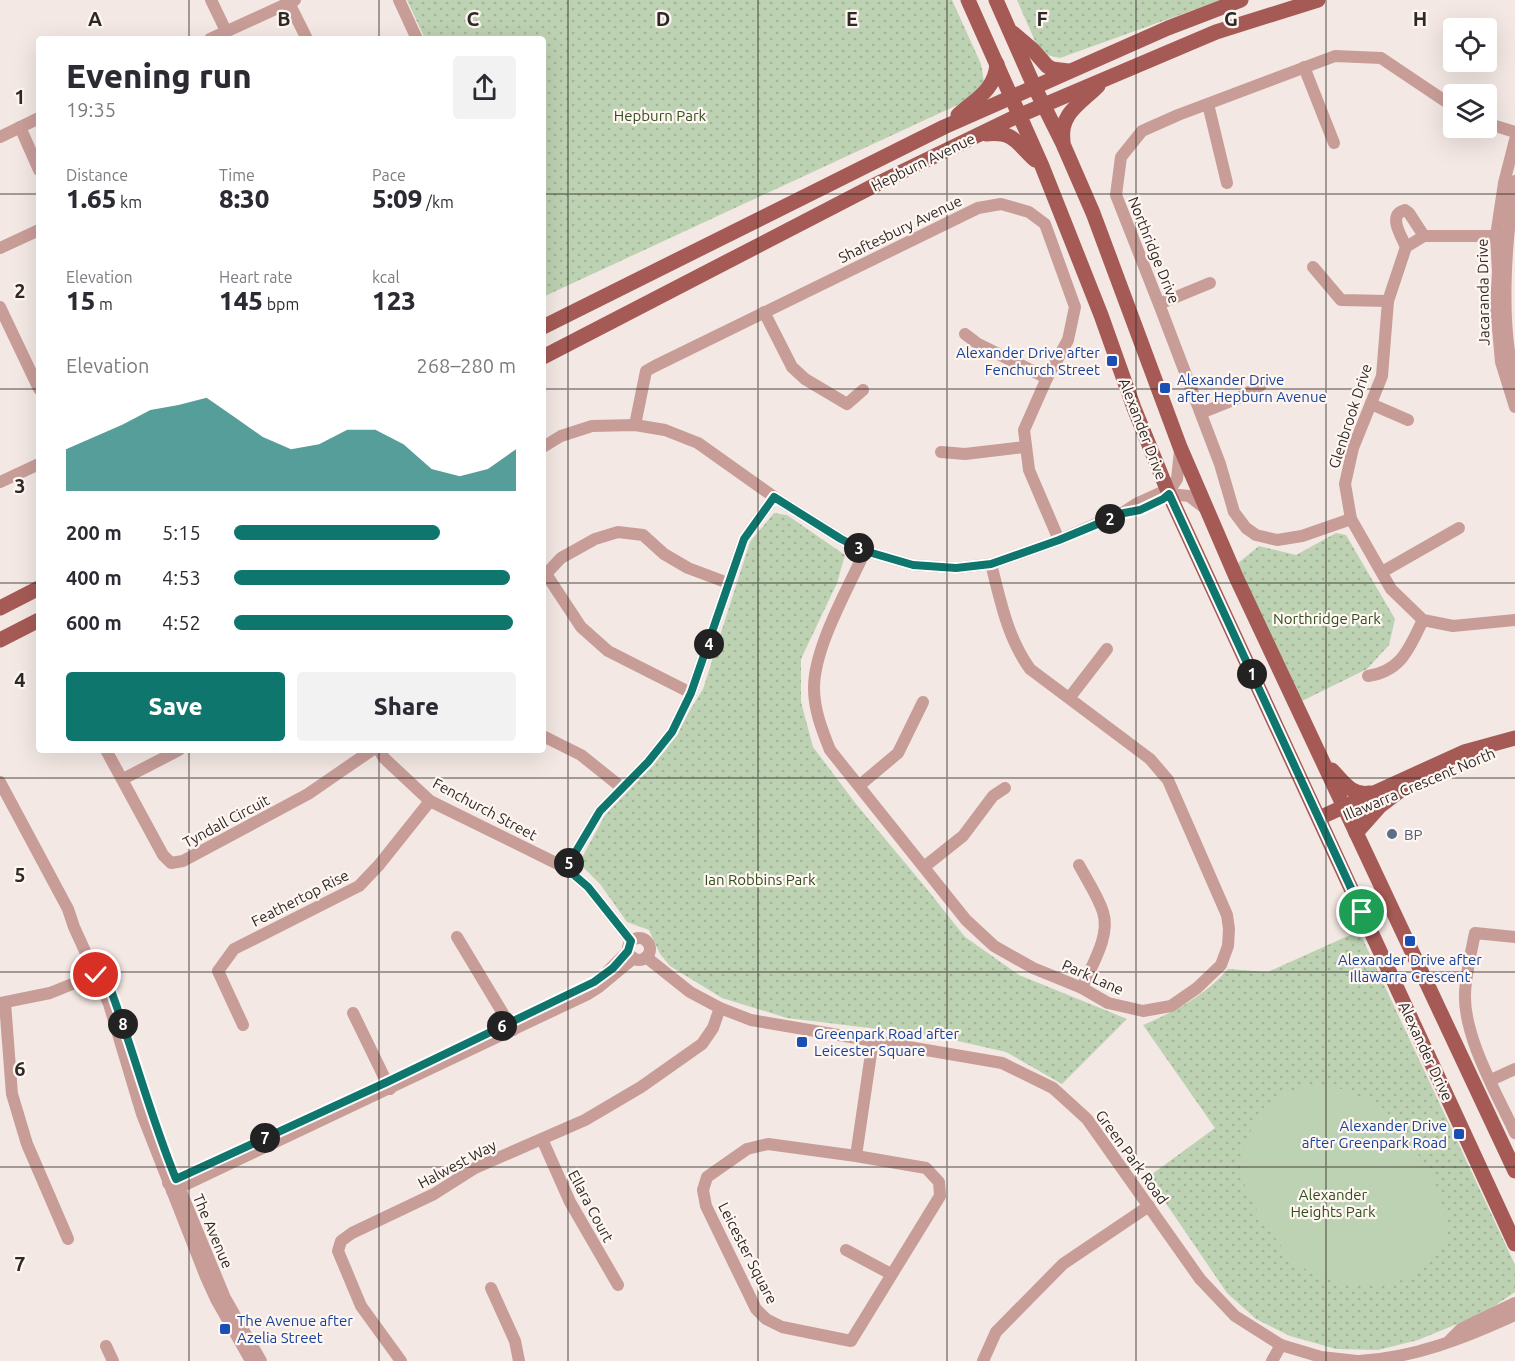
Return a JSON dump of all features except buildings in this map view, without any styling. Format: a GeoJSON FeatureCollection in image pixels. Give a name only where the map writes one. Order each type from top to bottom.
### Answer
{"type":"FeatureCollection","features":[{"type":"Feature","properties":{"kind":"main road","name":"Alexander Drive"},"geometry":{"type":"LineString","coordinates":[[968,0],[1042,166],[1169,494],[1515,1244]]}},
{"type":"Feature","properties":{"kind":"main road","name":"Alexander Drive"},"geometry":{"type":"LineString","coordinates":[[996,0],[1093,213],[1180,447],[1236,577],[1515,1171]]}},
{"type":"Feature","properties":{"kind":"main road","name":"Hepburn Avenue"},"geometry":{"type":"LineString","coordinates":[[546,326],[944,127],[1168,28],[1242,0]]}},
{"type":"Feature","properties":{"kind":"main road","name":"Hepburn Avenue"},"geometry":{"type":"LineString","coordinates":[[546,356],[881,182],[1020,116],[1216,32],[1318,0]]}},
{"type":"Feature","properties":{"kind":"main road"},"geometry":{"type":"LineString","coordinates":[[1009,29],[1047,66],[1052,69],[1069,71]]}},
{"type":"Feature","properties":{"kind":"main road"},"geometry":{"type":"LineString","coordinates":[[944,127],[990,87],[995,81],[997,64]]}},
{"type":"Feature","properties":{"kind":"main road"},"geometry":{"type":"LineString","coordinates":[[1063,144],[1062,134],[1066,117],[1107,78]]}},
{"type":"Feature","properties":{"kind":"main road"},"geometry":{"type":"LineString","coordinates":[[979,135],[999,133],[1013,137],[1042,166]]}},
{"type":"Feature","properties":{"kind":"main road"},"geometry":{"type":"LineString","coordinates":[[1101,315],[1108,306],[1116,302],[1128,306]]}},
{"type":"Feature","properties":{"kind":"main road"},"geometry":{"type":"LineString","coordinates":[[0,608],[36,590]]}},
{"type":"Feature","properties":{"kind":"main road"},"geometry":{"type":"LineString","coordinates":[[0,640],[36,622]]}},
{"type":"Feature","properties":{"kind":"main road"},"geometry":{"type":"LineString","coordinates":[[0,648],[36,630]]}},
{"type":"Feature","properties":{"kind":"main road","name":"Illawarra Crescent North"},"geometry":{"type":"LineString","coordinates":[[1346,810],[1372,793],[1464,752],[1515,738]]}},
{"type":"Feature","properties":{"kind":"main road","name":"Illawarra Crescent North"},"geometry":{"type":"LineString","coordinates":[[1321,821],[1453,767],[1515,745]]}},
{"type":"Feature","properties":{"kind":"main road"},"geometry":{"type":"LineString","coordinates":[[1320,757],[1351,791],[1361,794],[1372,793]]}},
{"type":"Feature","properties":{"kind":"main road"},"geometry":{"type":"LineString","coordinates":[[1356,833],[1371,815],[1401,790]]}},
{"type":"Feature","properties":{"kind":"street"},"geometry":{"type":"LineString","coordinates":[[211,0],[226,32]]}},
{"type":"Feature","properties":{"kind":"street"},"geometry":{"type":"LineString","coordinates":[[399,0],[416,36]]}},
{"type":"Feature","properties":{"kind":"street"},"geometry":{"type":"LineString","coordinates":[[217,36],[292,1],[306,36]]}},
{"type":"Feature","properties":{"kind":"street","name":"Northridge Drive"},"geometry":{"type":"LineString","coordinates":[[1351,519],[1302,536],[1276,540],[1256,535],[1246,528],[1234,512],[1220,464],[1116,195],[1122,158],[1142,131],[1335,56],[1381,58],[1443,100]]}},
{"type":"Feature","properties":{"kind":"street"},"geometry":{"type":"LineString","coordinates":[[1304,67],[1334,143]]}},
{"type":"Feature","properties":{"kind":"street"},"geometry":{"type":"LineString","coordinates":[[1208,104],[1227,183]]}},
{"type":"Feature","properties":{"kind":"street"},"geometry":{"type":"LineString","coordinates":[[0,136],[36,119]]}},
{"type":"Feature","properties":{"kind":"street"},"geometry":{"type":"LineString","coordinates":[[1497,126],[1515,132]]}},
{"type":"Feature","properties":{"kind":"street"},"geometry":{"type":"LineString","coordinates":[[20,127],[36,163]]}},
{"type":"Feature","properties":{"kind":"street","name":"Jacaranda Drive"},"geometry":{"type":"LineString","coordinates":[[1515,140],[1504,183],[1496,306],[1498,343],[1506,381],[1515,407]]}},
{"type":"Feature","properties":{"kind":"street","name":"Jacaranda Drive"},"geometry":{"type":"LineString","coordinates":[[1515,181],[1502,236],[1506,325],[1510,364],[1515,381]]}},
{"type":"Feature","properties":{"kind":"street","name":"Shaftesbury Avenue"},"geometry":{"type":"LineString","coordinates":[[635,425],[646,371],[978,208],[1001,204],[1029,212],[1045,224],[1075,307],[1068,340],[1047,378],[1024,430],[1029,470],[1059,540]]}},
{"type":"Feature","properties":{"kind":"street"},"geometry":{"type":"LineString","coordinates":[[1424,236],[1405,210],[1395,218],[1395,224],[1406,247],[1424,236],[1502,236]]}},
{"type":"Feature","properties":{"kind":"street"},"geometry":{"type":"LineString","coordinates":[[0,248],[36,231]]}},
{"type":"Feature","properties":{"kind":"street","name":"Glenbrook Drive"},"geometry":{"type":"LineString","coordinates":[[1406,247],[1388,301],[1382,376],[1353,448],[1344,484],[1351,519],[1391,589],[1423,620]]}},
{"type":"Feature","properties":{"kind":"street"},"geometry":{"type":"LineString","coordinates":[[1313,267],[1341,300],[1388,301]]}},
{"type":"Feature","properties":{"kind":"street"},"geometry":{"type":"LineString","coordinates":[[1160,304],[1210,283]]}},
{"type":"Feature","properties":{"kind":"street"},"geometry":{"type":"LineString","coordinates":[[0,307],[36,383]]}},
{"type":"Feature","properties":{"kind":"street"},"geometry":{"type":"LineString","coordinates":[[764,312],[792,367],[805,379],[847,404],[863,390]]}},
{"type":"Feature","properties":{"kind":"street"},"geometry":{"type":"LineString","coordinates":[[546,348],[577,332],[596,325],[605,326]]}},
{"type":"Feature","properties":{"kind":"street"},"geometry":{"type":"LineString","coordinates":[[965,334],[978,344],[1047,378]]}},
{"type":"Feature","properties":{"kind":"street"},"geometry":{"type":"LineString","coordinates":[[1201,413],[1241,397],[1262,385]]}},
{"type":"Feature","properties":{"kind":"street"},"geometry":{"type":"LineString","coordinates":[[1371,404],[1408,420]]}},
{"type":"Feature","properties":{"kind":"street"},"geometry":{"type":"LineString","coordinates":[[546,445],[561,436],[592,426],[635,425],[666,430],[698,443],[774,497],[841,539],[865,551],[913,565],[956,568],[991,564],[1059,540],[1124,513],[1136,504],[1160,493],[1189,496],[1208,510]]}},
{"type":"Feature","properties":{"kind":"street"},"geometry":{"type":"LineString","coordinates":[[941,452],[966,454],[1026,447]]}},
{"type":"Feature","properties":{"kind":"street"},"geometry":{"type":"LineString","coordinates":[[1169,494],[1177,479],[1180,447]]}},
{"type":"Feature","properties":{"kind":"street"},"geometry":{"type":"LineString","coordinates":[[0,482],[36,465]]}},
{"type":"Feature","properties":{"kind":"street"},"geometry":{"type":"LineString","coordinates":[[566,868],[600,811],[648,762],[672,732],[691,693],[744,539],[774,497]]}},
{"type":"Feature","properties":{"kind":"street"},"geometry":{"type":"LineString","coordinates":[[1382,572],[1459,528]]}},
{"type":"Feature","properties":{"kind":"street"},"geometry":{"type":"LineString","coordinates":[[546,573],[561,558],[595,539],[618,532],[643,535],[664,554],[688,568],[728,583]]}},
{"type":"Feature","properties":{"kind":"street","name":"Park Lane"},"geometry":{"type":"LineString","coordinates":[[865,551],[819,653],[814,688],[818,718],[830,750],[966,920],[994,946],[1033,968],[1082,988],[1108,1003],[1143,1011],[1171,1006],[1197,988],[1221,965],[1228,946],[1227,915],[1168,780],[1150,759],[1030,669],[1017,651],[1009,631],[991,564]]}},
{"type":"Feature","properties":{"kind":"street"},"geometry":{"type":"LineString","coordinates":[[546,575],[581,627],[608,651],[691,693]]}},
{"type":"Feature","properties":{"kind":"street"},"geometry":{"type":"LineString","coordinates":[[1368,676],[1388,670],[1402,658],[1423,620],[1453,626],[1515,620]]}},
{"type":"Feature","properties":{"kind":"street"},"geometry":{"type":"LineString","coordinates":[[1070,697],[1107,649]]}},
{"type":"Feature","properties":{"kind":"street"},"geometry":{"type":"LineString","coordinates":[[860,785],[898,753],[923,702]]}},
{"type":"Feature","properties":{"kind":"street"},"geometry":{"type":"LineString","coordinates":[[546,738],[581,755],[621,787]]}},
{"type":"Feature","properties":{"kind":"street","name":"Tyndall Circuit"},"geometry":{"type":"LineString","coordinates":[[108,753],[163,855],[171,863],[183,861],[308,794],[368,753]]}},
{"type":"Feature","properties":{"kind":"street"},"geometry":{"type":"LineString","coordinates":[[123,779],[173,753]]}},
{"type":"Feature","properties":{"kind":"street","name":"Fenchurch Street"},"geometry":{"type":"LineString","coordinates":[[381,753],[430,801],[566,868],[588,887],[635,952]]}},
{"type":"Feature","properties":{"kind":"street","name":"The Avenue"},"geometry":{"type":"LineString","coordinates":[[0,783],[68,909],[80,922],[100,974],[117,1005],[174,1185],[216,1299],[251,1361]]}},
{"type":"Feature","properties":{"kind":"street"},"geometry":{"type":"LineString","coordinates":[[924,867],[963,836],[993,796],[1005,788]]}},
{"type":"Feature","properties":{"kind":"street","name":"Feathertop Rise"},"geometry":{"type":"LineString","coordinates":[[243,1026],[218,971],[234,949],[359,886],[379,866],[430,801]]}},
{"type":"Feature","properties":{"kind":"street"},"geometry":{"type":"LineString","coordinates":[[1079,865],[1103,911],[1106,923],[1102,941],[1082,988]]}},
{"type":"Feature","properties":{"kind":"street"},"geometry":{"type":"LineString","coordinates":[[1515,937],[1474,933],[1465,993],[1467,1020],[1475,1046],[1515,1133]]}},
{"type":"Feature","properties":{"kind":"street"},"geometry":{"type":"LineString","coordinates":[[457,937],[511,1026]]}},
{"type":"Feature","properties":{"kind":"street"},"geometry":{"type":"LineString","coordinates":[[174,1185],[511,1026],[594,982],[635,952]]}},
{"type":"Feature","properties":{"kind":"street","name":"Green Park Road"},"geometry":{"type":"LineString","coordinates":[[635,952],[690,992],[720,1008],[751,1020],[1002,1063],[1053,1088],[1087,1119],[1200,1280],[1235,1316],[1281,1345],[1321,1357],[1358,1361],[1404,1356],[1464,1338],[1515,1315]]}},
{"type":"Feature","properties":{"kind":"street"},"geometry":{"type":"LineString","coordinates":[[68,1239],[6,1096],[3,1003],[50,993],[100,974]]}},
{"type":"Feature","properties":{"kind":"street","name":"Halwest Way"},"geometry":{"type":"LineString","coordinates":[[401,1361],[362,1306],[338,1251],[341,1241],[352,1233],[434,1194],[475,1168],[585,1120],[641,1087],[702,1044],[713,1028],[720,1008]]}},
{"type":"Feature","properties":{"kind":"street"},"geometry":{"type":"LineString","coordinates":[[353,1013],[388,1086]]}},
{"type":"Feature","properties":{"kind":"street"},"geometry":{"type":"LineString","coordinates":[[856,1156],[873,1040]]}},
{"type":"Feature","properties":{"kind":"street"},"geometry":{"type":"LineString","coordinates":[[1491,1080],[1515,1069]]}},
{"type":"Feature","properties":{"kind":"street","name":"Ellara Court"},"geometry":{"type":"LineString","coordinates":[[542,1139],[570,1202],[618,1285]]}},
{"type":"Feature","properties":{"kind":"street","name":"Leicester Square"},"geometry":{"type":"LineString","coordinates":[[768,1144],[856,1156],[926,1168],[939,1182],[940,1196],[851,1341],[782,1327],[766,1319],[756,1309],[706,1206],[703,1191],[707,1177],[747,1149],[768,1144]]}},
{"type":"Feature","properties":{"kind":"street","name":"The Avenue"},"geometry":{"type":"LineString","coordinates":[[174,1185],[225,1298],[261,1361]]}},
{"type":"Feature","properties":{"kind":"street"},"geometry":{"type":"LineString","coordinates":[[983,1361],[996,1332],[1064,1264],[1149,1206]]}},
{"type":"Feature","properties":{"kind":"street"},"geometry":{"type":"LineString","coordinates":[[846,1250],[891,1275]]}},
{"type":"Feature","properties":{"kind":"street"},"geometry":{"type":"LineString","coordinates":[[491,1288],[514,1341],[519,1361]]}},
{"type":"Feature","properties":{"kind":"street","name":"Green Park Road"},"geometry":{"type":"LineString","coordinates":[[1449,1341],[1461,1329],[1515,1303]]}},
{"type":"Feature","properties":{"kind":"street"},"geometry":{"type":"LineString","coordinates":[[1272,1361],[1281,1345]]}},
{"type":"Feature","properties":{"kind":"street"},"geometry":{"type":"LineString","coordinates":[[106,1346],[113,1361]]}},
{"type":"Feature","properties":{"kind":"green space","name":"Hepburn Park"},"geometry":{"type":"Polygon","coordinates":[[[407,0],[952,0],[981,64],[984,82],[968,100],[546,296],[546,36],[424,36],[407,0]]]}},
{"type":"Feature","properties":{"kind":"green space"},"geometry":{"type":"Polygon","coordinates":[[[1017,0],[1221,0],[1060,58],[1047,55],[1035,41],[1017,0]]]}},
{"type":"Feature","properties":{"kind":"green space","name":"Ian Robbins Park"},"geometry":{"type":"Polygon","coordinates":[[[774,513],[787,515],[845,555],[837,583],[801,659],[801,702],[813,747],[856,804],[965,937],[1019,975],[1127,1019],[1062,1084],[1006,1052],[936,1036],[787,1018],[722,998],[670,966],[660,954],[649,930],[627,922],[600,884],[579,863],[605,815],[665,751],[703,689],[750,542],[774,513]]]}},
{"type":"Feature","properties":{"kind":"green space","name":"Northridge Park"},"geometry":{"type":"Polygon","coordinates":[[[1336,533],[1346,535],[1395,619],[1389,645],[1367,669],[1302,701],[1237,564],[1259,546],[1296,555],[1336,533]]]}},
{"type":"Feature","properties":{"kind":"green space","name":"Alexander Heights Park"},"geometry":{"type":"Polygon","coordinates":[[[1359,931],[1515,1265],[1515,1292],[1484,1313],[1418,1340],[1378,1350],[1336,1349],[1290,1336],[1256,1319],[1227,1293],[1148,1177],[1215,1128],[1143,1025],[1189,1002],[1210,987],[1228,969],[1268,972],[1359,931]]]}},
{"type":"Feature","properties":{"kind":"green space"},"geometry":{"type":"Polygon","coordinates":[[[1304,1085],[1342,1089],[1374,1104],[1401,1129],[1434,1178],[1445,1217],[1446,1241],[1426,1264],[1409,1277],[1390,1283],[1364,1285],[1337,1282],[1312,1273],[1301,1266],[1283,1248],[1256,1209],[1241,1171],[1242,1156],[1249,1136],[1267,1105],[1304,1085]]]}},
{"type":"Feature","properties":{"kind":"place","name":"Alexander Drive after Fenchurch Street"},"geometry":{"type":"Point","coordinates":[1112,361]}},
{"type":"Feature","properties":{"kind":"place","name":"Alexander Drive after Hepburn Avenue"},"geometry":{"type":"Point","coordinates":[1165,388]}},
{"type":"Feature","properties":{"kind":"place","name":"BP"},"geometry":{"type":"Point","coordinates":[1392,834]}},
{"type":"Feature","properties":{"kind":"place","name":"Alexander Drive after Illawarra Crescent"},"geometry":{"type":"Point","coordinates":[1410,941]}},
{"type":"Feature","properties":{"kind":"place","name":"Greenpark Road after Leicester Square"},"geometry":{"type":"Point","coordinates":[802,1042]}},
{"type":"Feature","properties":{"kind":"place","name":"Alexander Drive after Greenpark Road"},"geometry":{"type":"Point","coordinates":[1459,1134]}},
{"type":"Feature","properties":{"kind":"place","name":"The Avenue after Azelia Street"},"geometry":{"type":"Point","coordinates":[225,1329]}},
{"type":"Feature","properties":{"kind":"route"},"geometry":{"type":"LineString","coordinates":[[96,975],[104,972],[117,1005],[160,1141],[176,1179],[387,1082],[594,982],[613,968],[628,951],[631,941],[588,887],[566,868],[600,811],[648,762],[672,732],[691,693],[744,539],[774,497],[841,539],[865,551],[913,565],[956,568],[991,564],[1059,540],[1124,513],[1140,510],[1169,494],[1362,912]]}}]}
